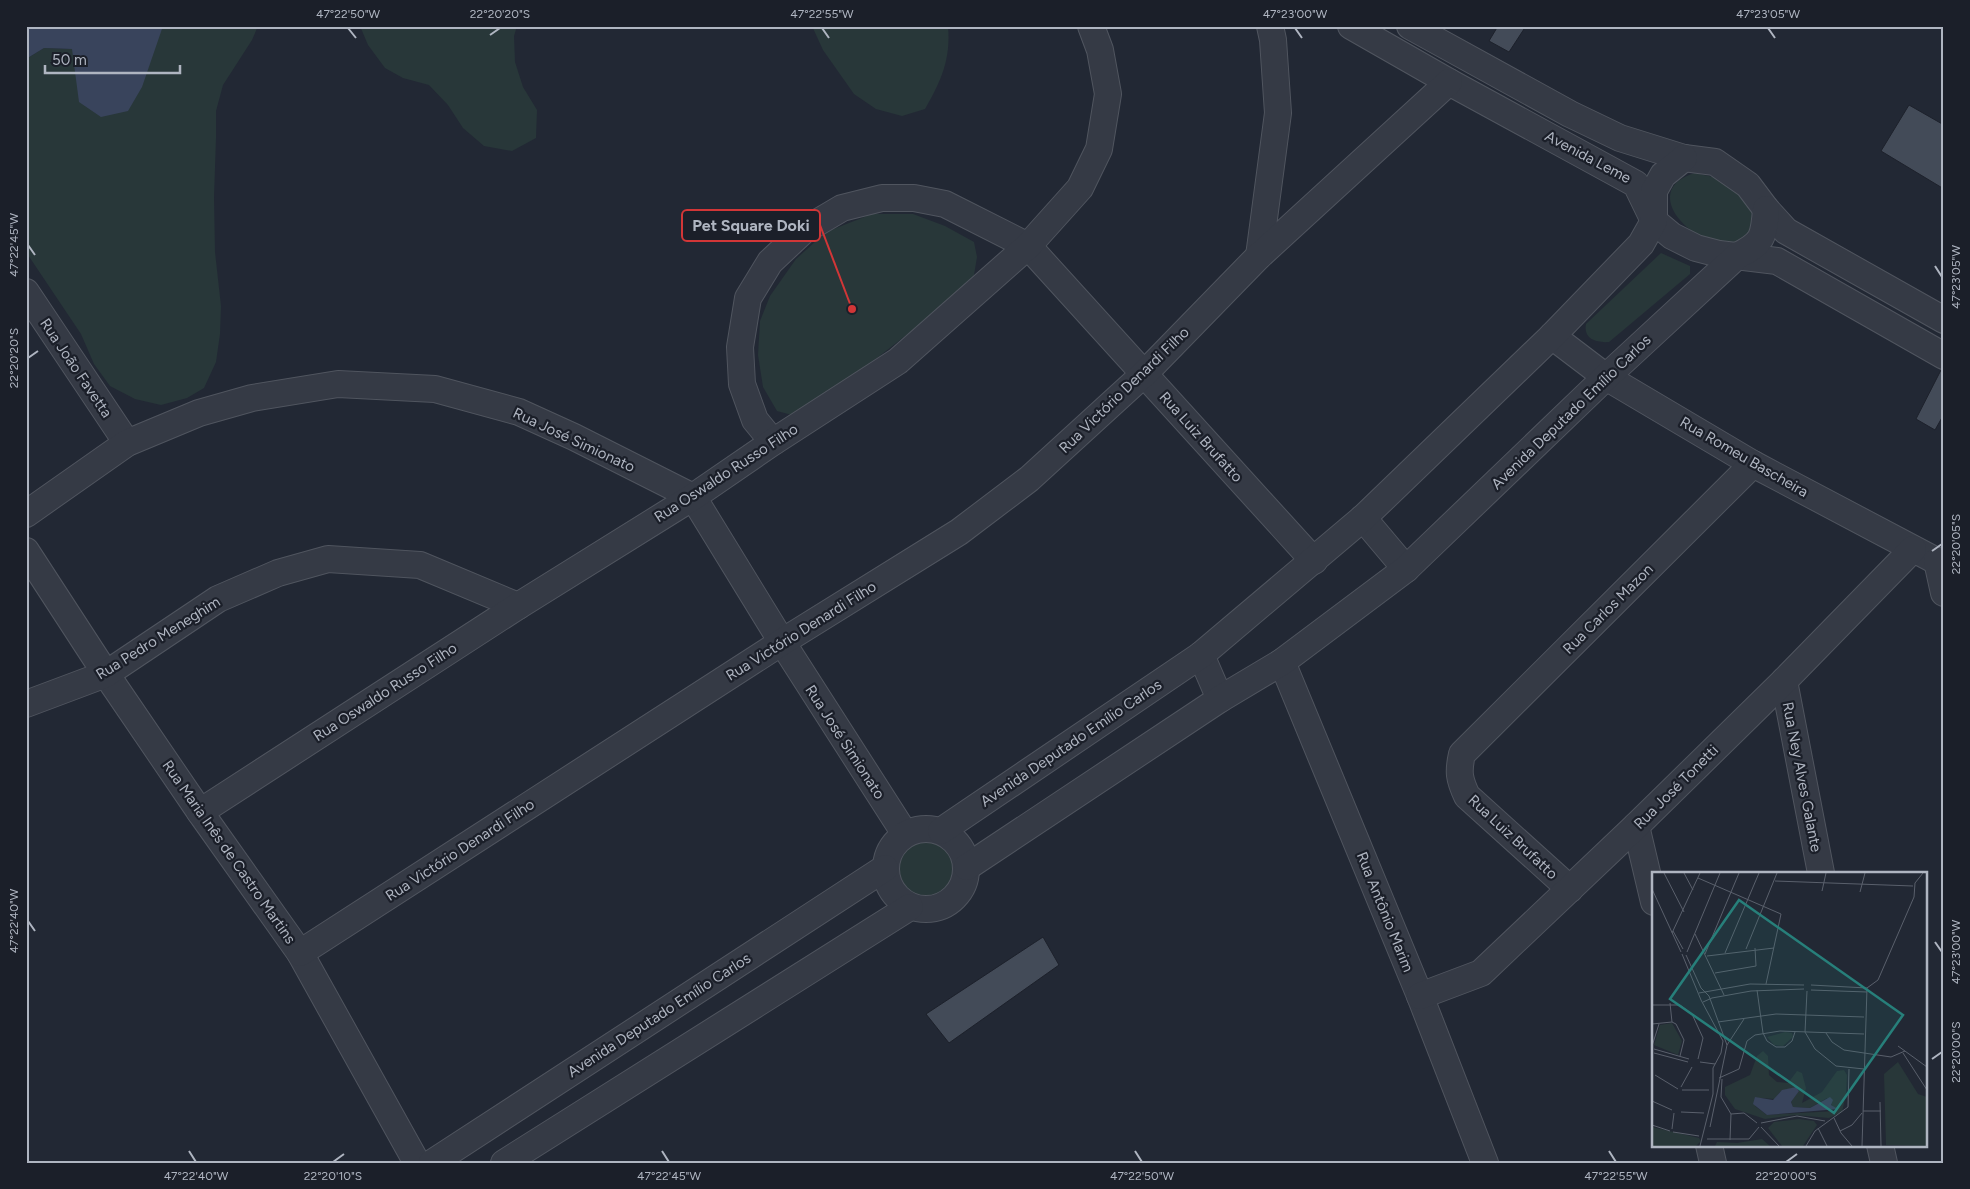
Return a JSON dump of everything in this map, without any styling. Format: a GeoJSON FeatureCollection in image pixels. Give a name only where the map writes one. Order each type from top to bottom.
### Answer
{"type":"FeatureCollection","features":[{"type":"Feature","properties":{"kind":"street","name":"Rua Oswaldo Russo Filho"},"geometry":{"type":"LineString","coordinates":[[200,812],[518,606],[693,497],[773,442],[898,361],[1028,246],[1080,188],[1099,149],[1108,94],[1100,50],[1091,26]]}},
{"type":"Feature","properties":{"kind":"street"},"geometry":{"type":"LineString","coordinates":[[1260,256],[1278,112],[1273,40],[1270,26]]}},
{"type":"Feature","properties":{"kind":"street","name":"Avenida Leme"},"geometry":{"type":"LineString","coordinates":[[1351,26],[1636,184],[1654,221],[1672,236],[1696,248],[1719,254],[1777,261],[1944,356]]}},
{"type":"Feature","properties":{"kind":"street","name":"Avenida Leme"},"geometry":{"type":"LineString","coordinates":[[1410,26],[1570,114],[1620,138],[1684,158],[1700,158],[1715,162],[1748,185],[1786,231],[1944,320]]}},
{"type":"Feature","properties":{"kind":"street","name":"Rua Victório Denardi Filho"},"geometry":{"type":"LineString","coordinates":[[300,953],[782,642],[959,532],[1029,479],[1144,374],[1260,256],[1449,82]]}},
{"type":"Feature","properties":{"kind":"street"},"geometry":{"type":"LineString","coordinates":[[1654,221],[1654,191],[1664,175],[1684,158]]}},
{"type":"Feature","properties":{"kind":"street"},"geometry":{"type":"LineString","coordinates":[[773,442],[755,420],[742,384],[740,348],[748,298],[770,262],[804,231],[842,208],[882,198],[914,198],[946,204],[1028,246]]}},
{"type":"Feature","properties":{"kind":"street"},"geometry":{"type":"LineString","coordinates":[[1737,256],[1754,247],[1764,232],[1766,209]]}},
{"type":"Feature","properties":{"kind":"street","name":"Avenida Deputado Emílio Carlos"},"geometry":{"type":"LineString","coordinates":[[942,831],[1201,655],[1314,561],[1363,518],[1552,336],[1641,244],[1654,221]]}},
{"type":"Feature","properties":{"kind":"street","name":"Rua Luiz Brufatto"},"geometry":{"type":"LineString","coordinates":[[1028,246],[1314,561]]}},
{"type":"Feature","properties":{"kind":"street","name":"Avenida Deputado Emílio Carlos"},"geometry":{"type":"LineString","coordinates":[[967,867],[1220,699],[1282,662],[1406,569],[1606,377],[1737,256]]}},
{"type":"Feature","properties":{"kind":"street","name":"Rua João Favetta"},"geometry":{"type":"LineString","coordinates":[[26,292],[127,443]]}},
{"type":"Feature","properties":{"kind":"street","name":"Rua Romeu Bascheira"},"geometry":{"type":"LineString","coordinates":[[1552,336],[1606,377],[1753,464],[1940,563]]}},
{"type":"Feature","properties":{"kind":"street","name":"Rua José Simionato"},"geometry":{"type":"LineString","coordinates":[[26,514],[127,443],[199,412],[252,398],[338,384],[435,389],[519,412],[574,437],[693,497],[782,642],[905,834]]}},
{"type":"Feature","properties":{"kind":"street","name":"Rua Carlos Mazon"},"geometry":{"type":"LineString","coordinates":[[1462,754],[1753,464]]}},
{"type":"Feature","properties":{"kind":"street"},"geometry":{"type":"LineString","coordinates":[[1363,518],[1406,569]]}},
{"type":"Feature","properties":{"kind":"street","name":"Rua José Tonetti"},"geometry":{"type":"LineString","coordinates":[[1420,996],[1482,973],[1784,681],[1913,549]]}},
{"type":"Feature","properties":{"kind":"street","name":"Rua Maria Inês de Castro Martins"},"geometry":{"type":"LineString","coordinates":[[26,551],[106,674],[200,812],[300,953],[417,1163]]}},
{"type":"Feature","properties":{"kind":"street","name":"Rua Pedro Meneghim"},"geometry":{"type":"LineString","coordinates":[[26,704],[106,674],[218,599],[278,573],[328,559],[420,565],[518,606]]}},
{"type":"Feature","properties":{"kind":"street"},"geometry":{"type":"LineString","coordinates":[[1940,563],[1944,593]]}},
{"type":"Feature","properties":{"kind":"street"},"geometry":{"type":"LineString","coordinates":[[1201,655],[1220,699]]}},
{"type":"Feature","properties":{"kind":"street","name":"Rua Antônio Marim"},"geometry":{"type":"LineString","coordinates":[[1282,662],[1420,996],[1485,1163]]}},
{"type":"Feature","properties":{"kind":"street","name":"Rua Ney Alves Galante"},"geometry":{"type":"LineString","coordinates":[[1784,681],[1821,872]]}},
{"type":"Feature","properties":{"kind":"street","name":"Rua Luiz Brufatto"},"geometry":{"type":"LineString","coordinates":[[1462,754],[1459,780],[1466,796],[1570,889]]}},
{"type":"Feature","properties":{"kind":"street"},"geometry":{"type":"LineString","coordinates":[[1636,826],[1652,894]]}},
{"type":"Feature","properties":{"kind":"street"},"geometry":{"type":"LineString","coordinates":[[923,829],[942,831],[959,846],[964,856],[967,867],[962,886],[957,896],[949,902],[928,909],[910,907],[892,891],[887,880],[885,868],[891,849],[905,834],[923,829]]}},
{"type":"Feature","properties":{"kind":"street","name":"Avenida Deputado Emílio Carlos"},"geometry":{"type":"LineString","coordinates":[[432,1163],[885,868]]}},
{"type":"Feature","properties":{"kind":"street"},"geometry":{"type":"LineString","coordinates":[[504,1163],[910,907]]}},
{"type":"Feature","properties":{"kind":"street"},"geometry":{"type":"LineString","coordinates":[[1709,1146],[1713,1163]]}},
{"type":"Feature","properties":{"kind":"street"},"geometry":{"type":"LineString","coordinates":[[1880,1146],[1884,1163]]}},
{"type":"Feature","properties":{"kind":"shaded area"},"geometry":{"type":"Polygon","coordinates":[[[163,26],[258,26],[252,40],[223,85],[216,111],[215,252],[221,306],[216,362],[204,388],[187,398],[161,405],[135,399],[110,386],[94,364],[81,334],[26,252],[26,59],[44,48],[72,49],[160,33],[163,26]]]}},
{"type":"Feature","properties":{"kind":"shaded area"},"geometry":{"type":"Polygon","coordinates":[[[360,26],[517,26],[514,36],[515,62],[523,87],[537,110],[536,138],[512,151],[484,146],[463,128],[448,105],[429,85],[403,78],[385,68],[368,45],[360,26]]]}},
{"type":"Feature","properties":{"kind":"shaded area"},"geometry":{"type":"Polygon","coordinates":[[[812,26],[948,26],[948,49],[944,69],[925,109],[902,116],[876,109],[854,94],[823,50],[812,26]]]}},
{"type":"Feature","properties":{"kind":"shaded area"},"geometry":{"type":"Polygon","coordinates":[[[1695,173],[1713,177],[1739,193],[1753,215],[1751,232],[1734,242],[1719,242],[1703,237],[1689,229],[1678,217],[1671,205],[1671,192],[1678,181],[1695,173]]]}},
{"type":"Feature","properties":{"kind":"shaded area"},"geometry":{"type":"Polygon","coordinates":[[[872,214],[913,214],[945,226],[974,242],[977,257],[974,275],[955,297],[854,376],[792,415],[777,411],[763,387],[758,355],[760,321],[770,296],[796,259],[826,232],[872,214]]]}},
{"type":"Feature","properties":{"kind":"shaded area"},"geometry":{"type":"Polygon","coordinates":[[[1661,253],[1690,266],[1690,274],[1609,342],[1591,339],[1586,333],[1586,324],[1661,253]]]}},
{"type":"Feature","properties":{"kind":"shaded area"},"geometry":{"type":"Polygon","coordinates":[[[919,838],[931,838],[942,843],[950,851],[955,862],[953,880],[942,893],[931,898],[919,898],[908,893],[900,885],[895,874],[895,862],[900,851],[908,843],[919,838]]]}},
{"type":"Feature","properties":{"kind":"water"},"geometry":{"type":"Polygon","coordinates":[[[26,26],[163,26],[142,87],[128,111],[101,117],[79,102],[72,49],[44,48],[26,59],[26,26]]]}},
{"type":"Feature","properties":{"kind":"building"},"geometry":{"type":"Polygon","coordinates":[[[1498,26],[1526,26],[1509,52],[1489,41],[1498,26]]]}},
{"type":"Feature","properties":{"kind":"building"},"geometry":{"type":"Polygon","coordinates":[[[1909,105],[1944,125],[1944,189],[1881,151],[1909,105]]]}},
{"type":"Feature","properties":{"kind":"building"},"geometry":{"type":"Polygon","coordinates":[[[1941,370],[1944,371],[1944,414],[1935,430],[1916,419],[1941,370]]]}},
{"type":"Feature","properties":{"kind":"building"},"geometry":{"type":"Polygon","coordinates":[[[1043,937],[1059,965],[949,1043],[926,1014],[1043,937]]]}},
{"type":"Feature","properties":{"kind":"place","name":"Pet Square Doki"},"geometry":{"type":"Point","coordinates":[852,309]}}]}
